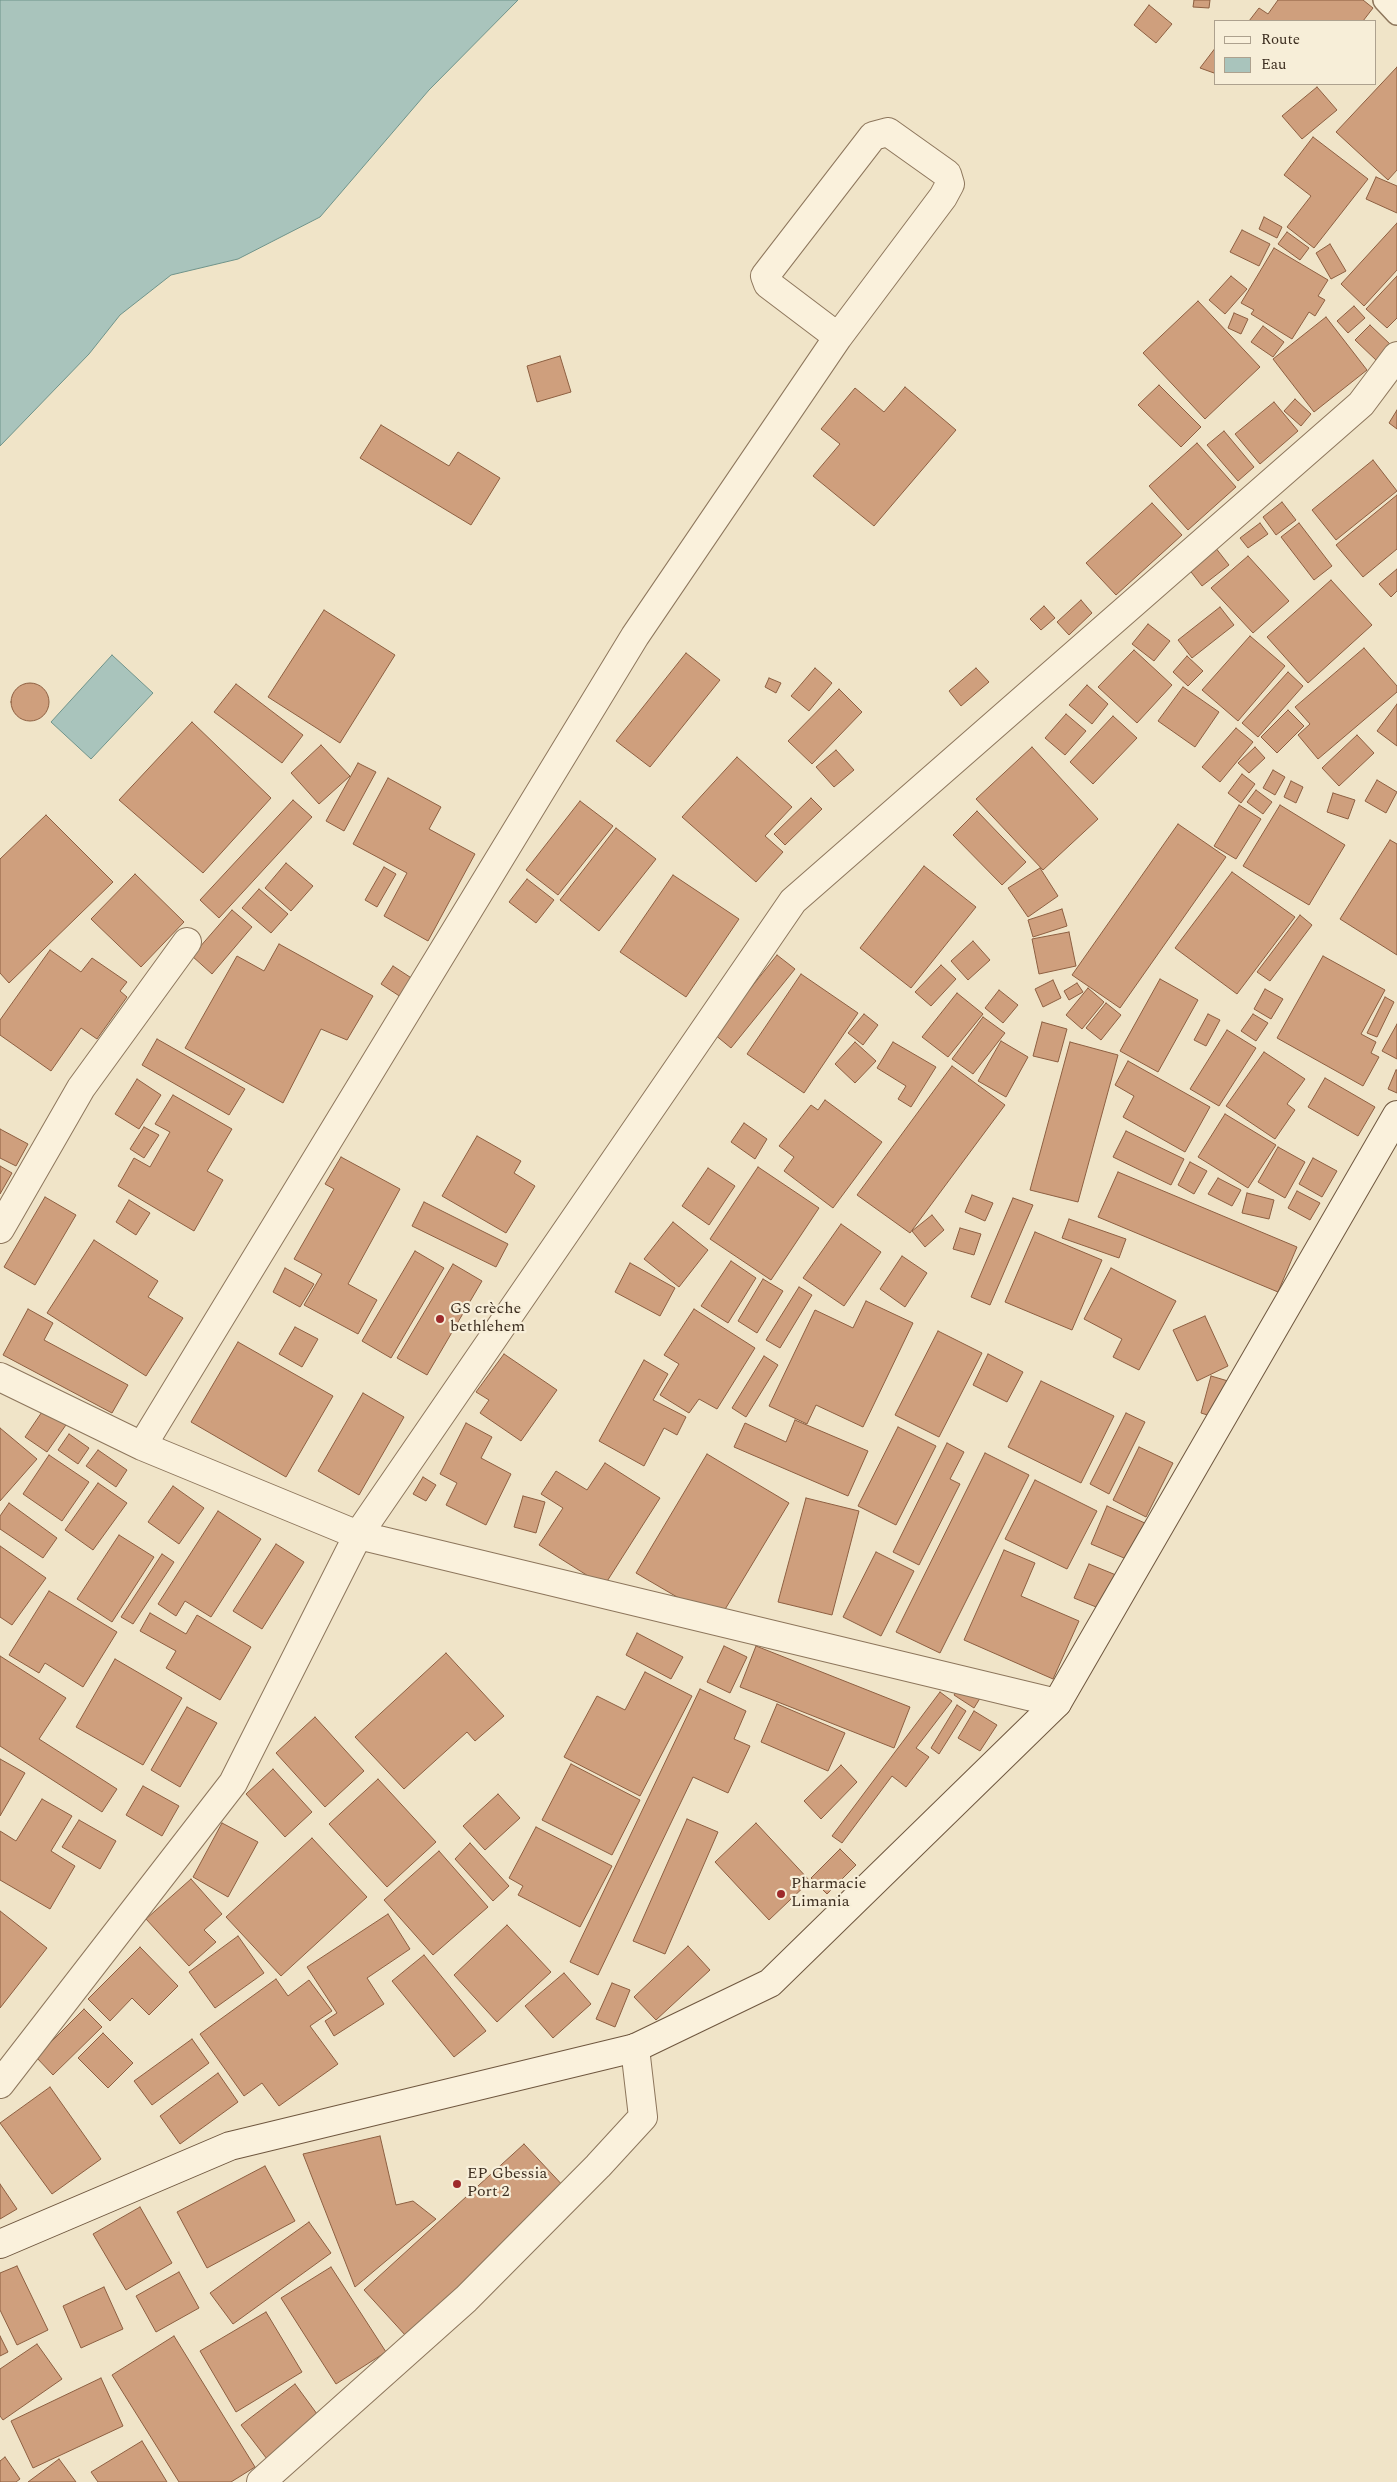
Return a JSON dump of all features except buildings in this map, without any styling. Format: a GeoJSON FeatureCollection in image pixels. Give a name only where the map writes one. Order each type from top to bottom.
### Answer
{"type":"FeatureCollection","features":[{"type":"Feature","properties":{"kind":"street"},"geometry":{"type":"LineString","coordinates":[[142,1446],[635,636],[838,337],[937,205],[950,184],[947,174],[888,132],[873,136],[765,276],[768,284],[838,337]]}},
{"type":"Feature","properties":{"kind":"street"},"geometry":{"type":"LineString","coordinates":[[0,2084],[233,1783],[358,1535],[793,902],[1361,404],[1397,356]]}},
{"type":"Feature","properties":{"kind":"street"},"geometry":{"type":"LineString","coordinates":[[0,1229],[81,1088],[187,942]]}},
{"type":"Feature","properties":{"kind":"street"},"geometry":{"type":"LineString","coordinates":[[0,2244],[230,2146],[635,2048],[770,1983],[1057,1703],[1397,1115]]}},
{"type":"Feature","properties":{"kind":"street"},"geometry":{"type":"LineString","coordinates":[[0,1377],[142,1446],[358,1535],[1057,1703]]}},
{"type":"Feature","properties":{"kind":"street"},"geometry":{"type":"LineString","coordinates":[[261,2482],[466,2299],[598,2166],[643,2117],[635,2048]]}},
{"type":"Feature","properties":{"kind":"lane"},"geometry":{"type":"LineString","coordinates":[[1384,0],[1397,14]]}},
{"type":"Feature","properties":{"kind":"water"},"geometry":{"type":"Polygon","coordinates":[[[0,0],[518,0],[429,90],[320,217],[238,259],[171,275],[120,315],[89,354],[0,446],[0,0]]]}},
{"type":"Feature","properties":{"kind":"water"},"geometry":{"type":"Polygon","coordinates":[[[112,655],[153,693],[91,759],[51,722],[112,655]]]}},
{"type":"Feature","properties":{"kind":"place","name":"GS crèche bethlehem"},"geometry":{"type":"Point","coordinates":[440,1319]}},
{"type":"Feature","properties":{"kind":"place","name":"Pharmacie Limania"},"geometry":{"type":"Point","coordinates":[781,1894]}},
{"type":"Feature","properties":{"kind":"place","name":"EP Gbessia Port 2"},"geometry":{"type":"Point","coordinates":[457,2184]}}]}
